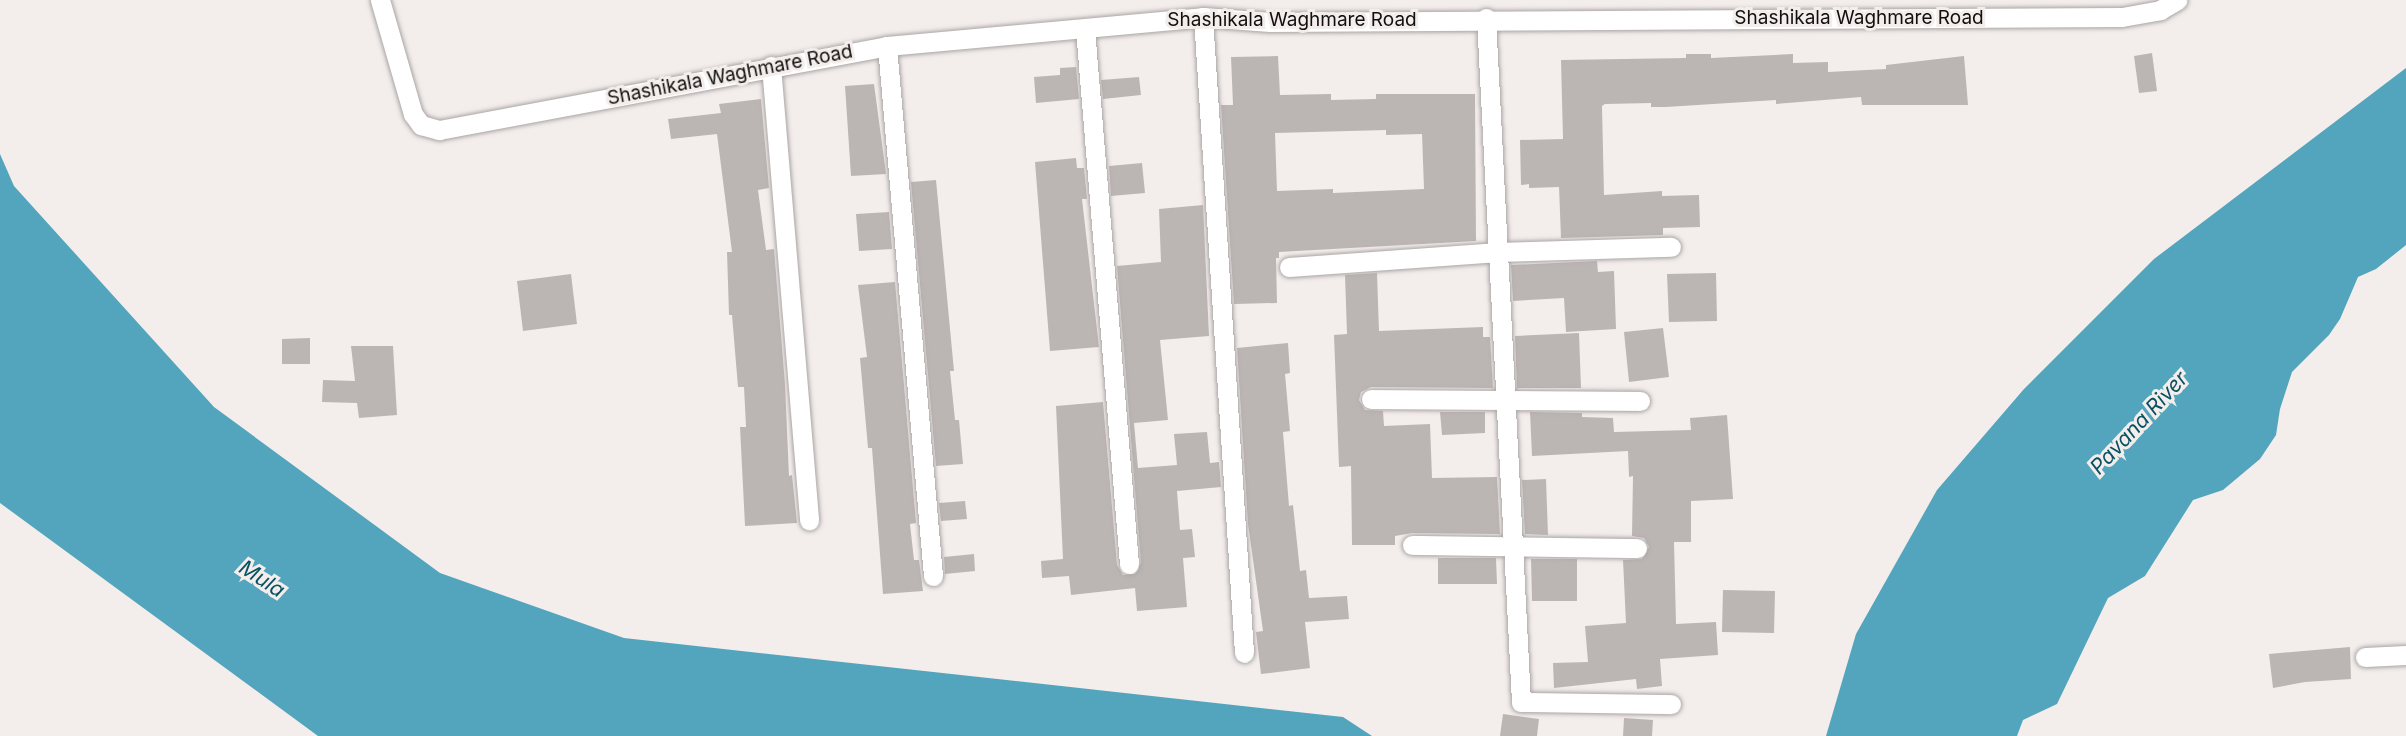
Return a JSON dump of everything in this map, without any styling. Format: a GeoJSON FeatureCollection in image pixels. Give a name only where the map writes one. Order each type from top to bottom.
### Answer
{"type":"FeatureCollection","features":[{"type":"Feature","properties":{"kind":"street","name":"Shashikala Waghmare Road"},"geometry":{"type":"LineString","coordinates":[[380,0],[413,114],[421,125],[439,130],[887,46],[1203,17],[1270,22],[1486,18],[2122,17],[2160,10],[2177,0]]}},
{"type":"Feature","properties":{"kind":"street"},"geometry":{"type":"LineString","coordinates":[[1203,17],[1244,653]]}},
{"type":"Feature","properties":{"kind":"street"},"geometry":{"type":"LineString","coordinates":[[1486,18],[1521,702],[1671,704]]}},
{"type":"Feature","properties":{"kind":"street"},"geometry":{"type":"LineString","coordinates":[[1085,29],[1129,564]]}},
{"type":"Feature","properties":{"kind":"street"},"geometry":{"type":"LineString","coordinates":[[887,46],[933,576]]}},
{"type":"Feature","properties":{"kind":"street"},"geometry":{"type":"LineString","coordinates":[[771,66],[809,520]]}},
{"type":"Feature","properties":{"kind":"street"},"geometry":{"type":"LineString","coordinates":[[1289,267],[1498,252],[1671,247]]}},
{"type":"Feature","properties":{"kind":"street"},"geometry":{"type":"LineString","coordinates":[[1371,399],[1640,401]]}},
{"type":"Feature","properties":{"kind":"street"},"geometry":{"type":"LineString","coordinates":[[1412,545],[1637,548]]}},
{"type":"Feature","properties":{"kind":"street"},"geometry":{"type":"LineString","coordinates":[[2365,657],[2406,655]]}},
{"type":"Feature","properties":{"kind":"water","name":"Pavana River"},"geometry":{"type":"Polygon","coordinates":[[[2406,68],[2406,245],[2376,269],[2358,277],[2340,319],[2329,335],[2292,372],[2280,409],[2276,435],[2260,459],[2223,490],[2193,500],[2145,576],[2108,598],[2057,704],[2023,720],[2017,736],[1826,736],[1856,634],[1937,490],[2024,389],[2154,259],[2406,68]]]}},
{"type":"Feature","properties":{"kind":"water","name":"Mula"},"geometry":{"type":"Polygon","coordinates":[[[0,154],[14,186],[214,407],[440,573],[624,638],[1343,717],[1372,736],[318,736],[0,503],[0,154]]]}},
{"type":"Feature","properties":{"kind":"building"},"geometry":{"type":"Polygon","coordinates":[[[2152,53],[2157,91],[2139,93],[2134,56],[2152,53]]]}},
{"type":"Feature","properties":{"kind":"building"},"geometry":{"type":"Polygon","coordinates":[[[1686,54],[1711,54],[1711,58],[1793,54],[1793,63],[1828,62],[1828,72],[1886,69],[1886,65],[1964,56],[1968,105],[1862,105],[1861,97],[1776,104],[1776,100],[1666,107],[1651,107],[1651,103],[1605,104],[1602,106],[1604,195],[1662,191],[1662,196],[1699,195],[1700,227],[1663,228],[1663,235],[1561,238],[1559,187],[1529,188],[1529,184],[1521,185],[1520,140],[1563,139],[1561,60],[1686,58],[1686,54]]]}},
{"type":"Feature","properties":{"kind":"building"},"geometry":{"type":"Polygon","coordinates":[[[1278,56],[1280,95],[1331,94],[1331,100],[1376,99],[1376,94],[1475,94],[1476,241],[1279,252],[1279,258],[1276,258],[1277,303],[1234,304],[1221,105],[1233,105],[1231,57],[1278,56]],[[1386,130],[1275,133],[1277,191],[1333,189],[1333,193],[1424,189],[1422,134],[1386,135],[1386,130]]]}},
{"type":"Feature","properties":{"kind":"building"},"geometry":{"type":"Polygon","coordinates":[[[1076,67],[1079,99],[1036,103],[1034,77],[1060,75],[1060,68],[1076,67]]]}},
{"type":"Feature","properties":{"kind":"building"},"geometry":{"type":"Polygon","coordinates":[[[1139,77],[1141,95],[1103,99],[1101,80],[1139,77]]]}},
{"type":"Feature","properties":{"kind":"building"},"geometry":{"type":"Polygon","coordinates":[[[874,84],[886,174],[851,176],[845,86],[874,84]]]}},
{"type":"Feature","properties":{"kind":"building"},"geometry":{"type":"Polygon","coordinates":[[[761,99],[769,188],[758,190],[766,250],[774,249],[789,476],[792,475],[797,523],[745,526],[740,427],[746,427],[744,387],[738,387],[732,315],[729,315],[727,252],[732,252],[717,134],[671,139],[668,119],[721,113],[719,104],[761,99]]]}},
{"type":"Feature","properties":{"kind":"building"},"geometry":{"type":"Polygon","coordinates":[[[1076,158],[1077,168],[1084,168],[1087,199],[1082,199],[1099,347],[1050,351],[1035,162],[1076,158]]]}},
{"type":"Feature","properties":{"kind":"building"},"geometry":{"type":"Polygon","coordinates":[[[1142,163],[1145,193],[1111,196],[1109,166],[1142,163]]]}},
{"type":"Feature","properties":{"kind":"building"},"geometry":{"type":"Polygon","coordinates":[[[936,180],[954,371],[950,371],[955,420],[959,420],[963,464],[936,466],[911,182],[936,180]]]}},
{"type":"Feature","properties":{"kind":"building"},"geometry":{"type":"Polygon","coordinates":[[[1203,205],[1209,336],[1160,340],[1168,420],[1134,423],[1138,468],[1177,465],[1174,434],[1207,432],[1210,463],[1219,462],[1221,487],[1177,491],[1180,530],[1192,529],[1195,557],[1183,558],[1187,607],[1137,611],[1135,588],[1071,595],[1069,576],[1042,578],[1041,561],[1063,559],[1056,406],[1103,402],[1117,565],[1123,575],[1135,574],[1141,563],[1117,266],[1161,262],[1159,209],[1203,205]]]}},
{"type":"Feature","properties":{"kind":"building"},"geometry":{"type":"Polygon","coordinates":[[[889,212],[892,249],[859,251],[856,214],[889,212]]]}},
{"type":"Feature","properties":{"kind":"building"},"geometry":{"type":"Polygon","coordinates":[[[1597,261],[1598,272],[1614,271],[1616,329],[1566,332],[1564,298],[1513,301],[1511,265],[1597,261]]]}},
{"type":"Feature","properties":{"kind":"building"},"geometry":{"type":"Polygon","coordinates":[[[1377,273],[1379,331],[1483,327],[1483,337],[1490,337],[1493,388],[1371,387],[1361,392],[1359,400],[1365,410],[1383,411],[1384,426],[1430,424],[1432,478],[1497,477],[1500,534],[1412,533],[1395,536],[1395,545],[1352,545],[1351,466],[1339,467],[1334,335],[1347,334],[1345,275],[1377,273]]]}},
{"type":"Feature","properties":{"kind":"building"},"geometry":{"type":"Polygon","coordinates":[[[1716,273],[1717,321],[1669,322],[1667,274],[1716,273]]]}},
{"type":"Feature","properties":{"kind":"building"},"geometry":{"type":"Polygon","coordinates":[[[571,274],[577,324],[523,331],[517,281],[571,274]]]}},
{"type":"Feature","properties":{"kind":"building"},"geometry":{"type":"Polygon","coordinates":[[[895,282],[916,523],[910,524],[914,560],[919,560],[923,591],[883,594],[872,448],[868,448],[860,358],[867,357],[858,285],[895,282]]]}},
{"type":"Feature","properties":{"kind":"building"},"geometry":{"type":"Polygon","coordinates":[[[1663,328],[1669,377],[1629,382],[1624,332],[1663,328]]]}},
{"type":"Feature","properties":{"kind":"building"},"geometry":{"type":"Polygon","coordinates":[[[1579,333],[1581,388],[1517,388],[1515,336],[1579,333]]]}},
{"type":"Feature","properties":{"kind":"building"},"geometry":{"type":"Polygon","coordinates":[[[310,338],[310,364],[282,364],[282,339],[310,338]]]}},
{"type":"Feature","properties":{"kind":"building"},"geometry":{"type":"Polygon","coordinates":[[[1288,343],[1290,373],[1285,374],[1290,431],[1283,432],[1289,506],[1293,505],[1300,571],[1306,570],[1309,598],[1347,596],[1349,619],[1305,622],[1310,668],[1261,674],[1256,632],[1263,631],[1248,524],[1237,348],[1288,343]]]}},
{"type":"Feature","properties":{"kind":"building"},"geometry":{"type":"Polygon","coordinates":[[[351,346],[393,346],[397,415],[359,418],[357,403],[322,402],[323,380],[355,381],[351,346]]]}},
{"type":"Feature","properties":{"kind":"building"},"geometry":{"type":"Polygon","coordinates":[[[1440,412],[1485,412],[1485,433],[1442,435],[1440,412]]]}},
{"type":"Feature","properties":{"kind":"building"},"geometry":{"type":"Polygon","coordinates":[[[1530,412],[1582,413],[1582,417],[1613,418],[1614,432],[1691,430],[1690,418],[1727,415],[1733,499],[1691,501],[1691,542],[1674,542],[1676,624],[1716,622],[1718,655],[1660,659],[1662,686],[1637,689],[1636,679],[1554,688],[1553,663],[1588,662],[1585,626],[1626,623],[1623,560],[1642,559],[1649,547],[1644,538],[1632,536],[1633,476],[1629,477],[1628,451],[1532,456],[1530,412]]]}},
{"type":"Feature","properties":{"kind":"building"},"geometry":{"type":"Polygon","coordinates":[[[1546,479],[1548,535],[1525,534],[1522,480],[1546,479]]]}},
{"type":"Feature","properties":{"kind":"building"},"geometry":{"type":"Polygon","coordinates":[[[965,501],[967,519],[941,521],[939,503],[965,501]]]}},
{"type":"Feature","properties":{"kind":"building"},"geometry":{"type":"Polygon","coordinates":[[[974,554],[975,571],[945,574],[944,557],[974,554]]]}},
{"type":"Feature","properties":{"kind":"building"},"geometry":{"type":"Polygon","coordinates":[[[1438,558],[1496,558],[1497,584],[1438,584],[1438,558]]]}},
{"type":"Feature","properties":{"kind":"building"},"geometry":{"type":"Polygon","coordinates":[[[1531,559],[1577,559],[1577,601],[1532,601],[1531,559]]]}},
{"type":"Feature","properties":{"kind":"building"},"geometry":{"type":"Polygon","coordinates":[[[1723,590],[1775,591],[1774,633],[1722,632],[1723,590]]]}},
{"type":"Feature","properties":{"kind":"building"},"geometry":{"type":"Polygon","coordinates":[[[2350,647],[2351,679],[2305,682],[2273,688],[2269,654],[2350,647]]]}},
{"type":"Feature","properties":{"kind":"building"},"geometry":{"type":"Polygon","coordinates":[[[1503,714],[1539,719],[1537,736],[1500,736],[1503,714]]]}},
{"type":"Feature","properties":{"kind":"building"},"geometry":{"type":"Polygon","coordinates":[[[1624,718],[1653,720],[1652,736],[1623,736],[1624,718]]]}}]}
